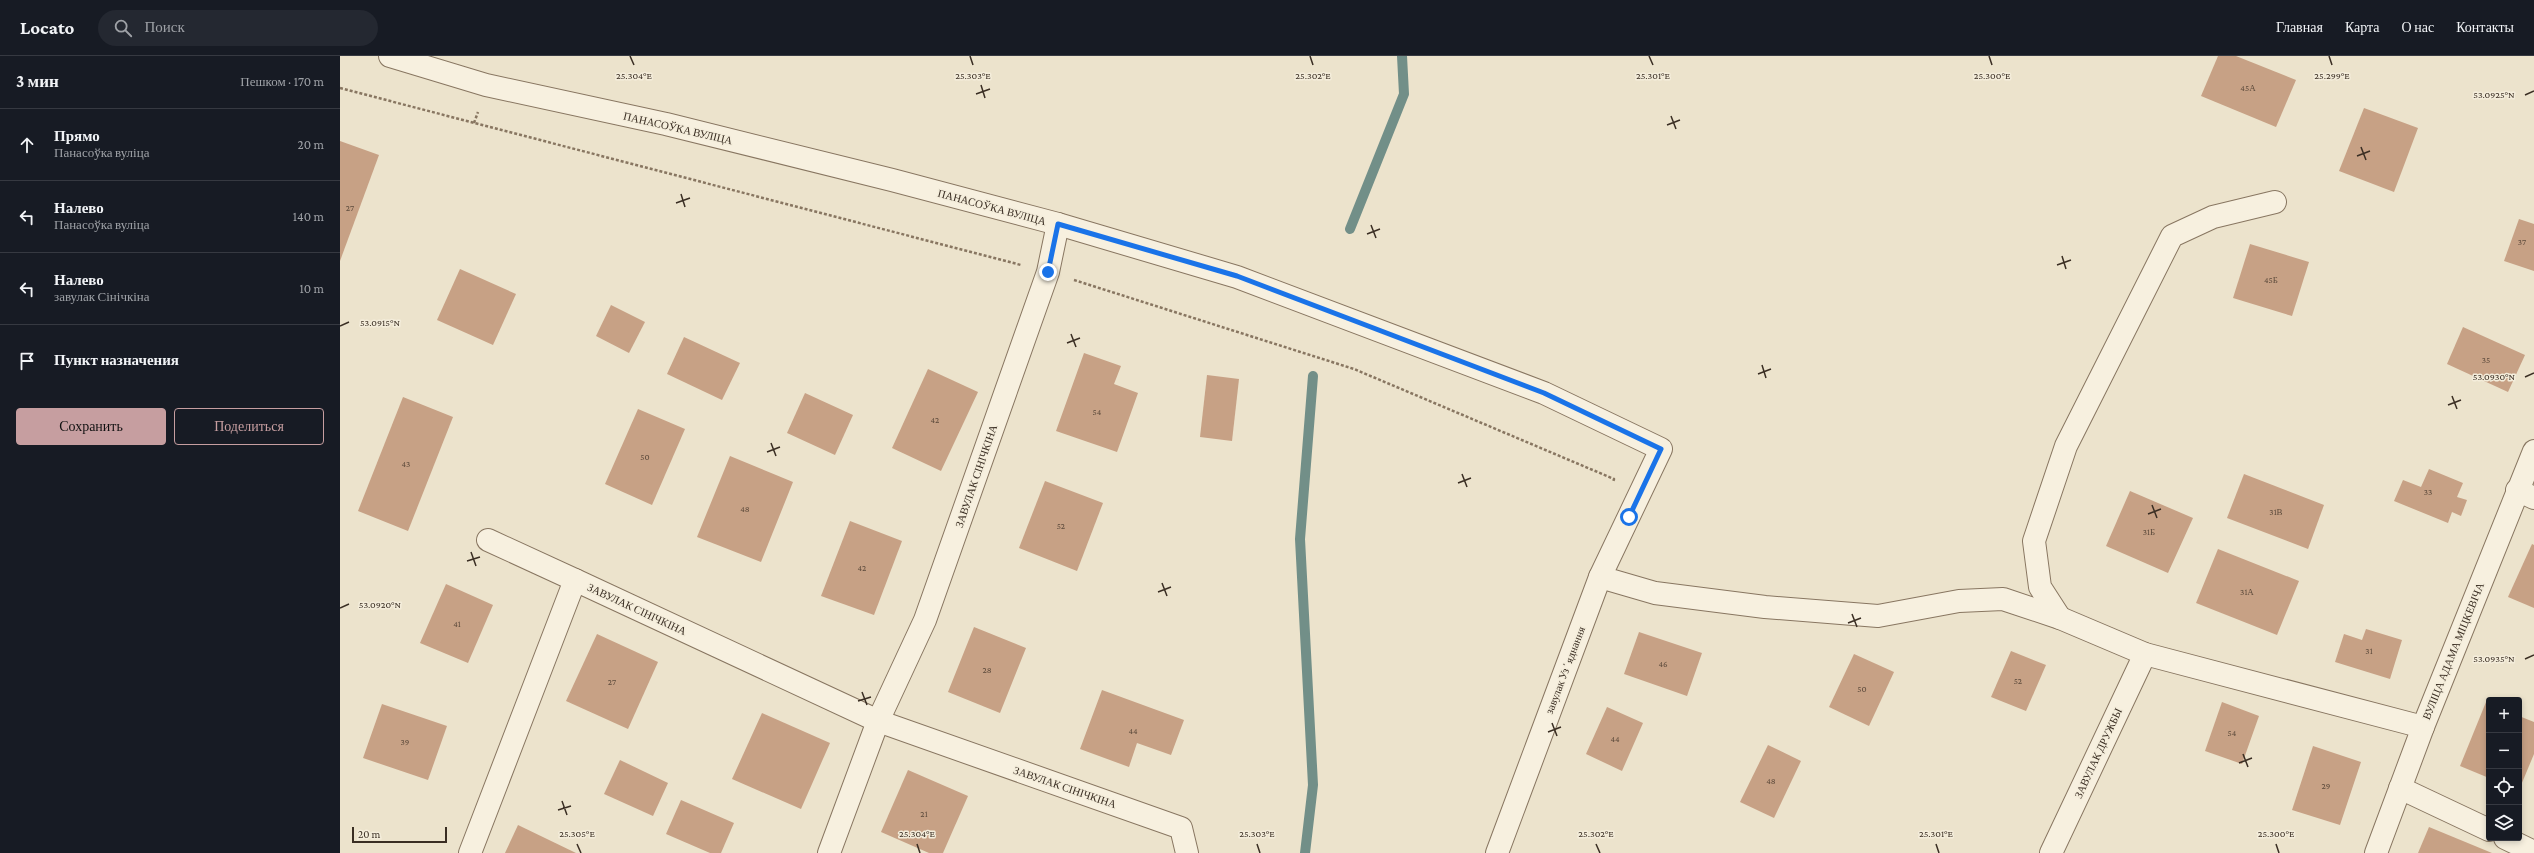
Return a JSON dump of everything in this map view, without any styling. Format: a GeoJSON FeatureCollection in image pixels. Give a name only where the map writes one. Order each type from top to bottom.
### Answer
{"type":"FeatureCollection","features":[{"type":"Feature","properties":{"kind":"street","name":"ПАНАСОЎКА ВУЛІЦА"},"geometry":{"type":"LineString","coordinates":[[390,56],[486,85],[674,126],[892,180],[1058,224],[1237,276],[1544,393],[1661,449],[1629,517]]}},
{"type":"Feature","properties":{"kind":"street"},"geometry":{"type":"LineString","coordinates":[[2060,618],[2040,587],[2034,541],[2066,446],[2172,236],[2213,217],[2275,202]]}},
{"type":"Feature","properties":{"kind":"street","name":"ЗАВУЛАК СІНІЧКІНА"},"geometry":{"type":"LineString","coordinates":[[829,853],[878,721],[927,613],[1048,272],[1058,224]]}},
{"type":"Feature","properties":{"kind":"street","name":"ВУЛІЦА АДАМА МІЦКЕВІЧА"},"geometry":{"type":"LineString","coordinates":[[2376,853],[2423,728],[2526,494],[2534,451]]}},
{"type":"Feature","properties":{"kind":"street","name":"завулак Узʼяднання"},"geometry":{"type":"LineString","coordinates":[[1497,853],[1600,577],[1629,517]]}},
{"type":"Feature","properties":{"kind":"street"},"geometry":{"type":"LineString","coordinates":[[488,540],[575,580]]}},
{"type":"Feature","properties":{"kind":"street"},"geometry":{"type":"LineString","coordinates":[[1600,577],[1655,593],[1765,608],[1878,616],[1959,601],[2003,599],[2060,618],[2145,654],[2423,728]]}},
{"type":"Feature","properties":{"kind":"street","name":"ЗАВУЛАК СІНІЧКІНА"},"geometry":{"type":"LineString","coordinates":[[470,853],[575,580],[878,721],[1181,828],[1187,853]]}},
{"type":"Feature","properties":{"kind":"street","name":"ЗАВУЛАК ДРУЖБЫ"},"geometry":{"type":"LineString","coordinates":[[2051,853],[2145,654]]}},
{"type":"Feature","properties":{"kind":"street"},"geometry":{"type":"LineString","coordinates":[[2400,788],[2486,829]]}},
{"type":"Feature","properties":{"kind":"street"},"geometry":{"type":"LineString","coordinates":[[2511,841],[2534,852]]}},
{"type":"Feature","properties":{"kind":"building"},"geometry":{"type":"Polygon","coordinates":[[[2218,56],[2236,56],[2296,80],[2276,127],[2201,96],[2218,56]]]}},
{"type":"Feature","properties":{"kind":"building"},"geometry":{"type":"Polygon","coordinates":[[[2364,108],[2418,128],[2394,192],[2339,171],[2364,108]]]}},
{"type":"Feature","properties":{"kind":"building"},"geometry":{"type":"Polygon","coordinates":[[[340,141],[379,155],[340,261],[340,141]]]}},
{"type":"Feature","properties":{"kind":"building"},"geometry":{"type":"Polygon","coordinates":[[[2519,219],[2534,224],[2534,271],[2504,261],[2519,219]]]}},
{"type":"Feature","properties":{"kind":"building"},"geometry":{"type":"Polygon","coordinates":[[[2250,244],[2309,262],[2292,316],[2233,298],[2250,244]]]}},
{"type":"Feature","properties":{"kind":"building"},"geometry":{"type":"Polygon","coordinates":[[[460,269],[516,294],[493,345],[437,320],[460,269]]]}},
{"type":"Feature","properties":{"kind":"building"},"geometry":{"type":"Polygon","coordinates":[[[611,305],[645,322],[629,353],[596,336],[611,305]]]}},
{"type":"Feature","properties":{"kind":"building"},"geometry":{"type":"Polygon","coordinates":[[[2463,327],[2525,355],[2508,392],[2447,364],[2463,327]]]}},
{"type":"Feature","properties":{"kind":"building"},"geometry":{"type":"Polygon","coordinates":[[[684,337],[740,363],[722,400],[667,374],[684,337]]]}},
{"type":"Feature","properties":{"kind":"building"},"geometry":{"type":"Polygon","coordinates":[[[1084,353],[1121,366],[1114,384],[1138,393],[1117,452],[1056,431],[1084,353]]]}},
{"type":"Feature","properties":{"kind":"building"},"geometry":{"type":"Polygon","coordinates":[[[928,369],[978,392],[941,471],[892,448],[928,369]]]}},
{"type":"Feature","properties":{"kind":"building"},"geometry":{"type":"Polygon","coordinates":[[[1207,375],[1239,379],[1232,441],[1200,437],[1207,375]]]}},
{"type":"Feature","properties":{"kind":"building"},"geometry":{"type":"Polygon","coordinates":[[[805,393],[853,415],[835,455],[787,433],[805,393]]]}},
{"type":"Feature","properties":{"kind":"building"},"geometry":{"type":"Polygon","coordinates":[[[403,397],[453,417],[408,531],[358,511],[403,397]]]}},
{"type":"Feature","properties":{"kind":"building"},"geometry":{"type":"Polygon","coordinates":[[[638,409],[685,429],[652,505],[605,484],[638,409]]]}},
{"type":"Feature","properties":{"kind":"building"},"geometry":{"type":"Polygon","coordinates":[[[730,456],[793,482],[761,562],[697,537],[730,456]]]}},
{"type":"Feature","properties":{"kind":"building"},"geometry":{"type":"Polygon","coordinates":[[[2429,469],[2463,483],[2457,497],[2467,500],[2461,516],[2452,512],[2448,523],[2394,501],[2403,480],[2421,487],[2429,469]]]}},
{"type":"Feature","properties":{"kind":"building"},"geometry":{"type":"Polygon","coordinates":[[[2244,474],[2324,505],[2308,549],[2227,518],[2244,474]]]}},
{"type":"Feature","properties":{"kind":"building"},"geometry":{"type":"Polygon","coordinates":[[[1045,481],[1103,503],[1077,571],[1019,548],[1045,481]]]}},
{"type":"Feature","properties":{"kind":"building"},"geometry":{"type":"Polygon","coordinates":[[[2130,491],[2193,518],[2168,573],[2106,546],[2130,491]]]}},
{"type":"Feature","properties":{"kind":"building"},"geometry":{"type":"Polygon","coordinates":[[[850,521],[902,541],[874,615],[821,596],[850,521]]]}},
{"type":"Feature","properties":{"kind":"building"},"geometry":{"type":"Polygon","coordinates":[[[2532,544],[2534,545],[2534,608],[2508,597],[2532,544]]]}},
{"type":"Feature","properties":{"kind":"building"},"geometry":{"type":"Polygon","coordinates":[[[2218,549],[2299,581],[2277,635],[2196,603],[2218,549]]]}},
{"type":"Feature","properties":{"kind":"building"},"geometry":{"type":"Polygon","coordinates":[[[446,584],[493,605],[468,663],[420,643],[446,584]]]}},
{"type":"Feature","properties":{"kind":"building"},"geometry":{"type":"Polygon","coordinates":[[[974,627],[1026,648],[1000,713],[948,692],[974,627]]]}},
{"type":"Feature","properties":{"kind":"building"},"geometry":{"type":"Polygon","coordinates":[[[2366,629],[2402,640],[2390,679],[2335,662],[2344,634],[2362,640],[2366,629]]]}},
{"type":"Feature","properties":{"kind":"building"},"geometry":{"type":"Polygon","coordinates":[[[1639,632],[1702,653],[1687,696],[1624,674],[1639,632]]]}},
{"type":"Feature","properties":{"kind":"building"},"geometry":{"type":"Polygon","coordinates":[[[597,634],[658,662],[628,729],[566,701],[597,634]]]}},
{"type":"Feature","properties":{"kind":"building"},"geometry":{"type":"Polygon","coordinates":[[[2011,651],[2046,665],[2026,711],[1991,697],[2011,651]]]}},
{"type":"Feature","properties":{"kind":"building"},"geometry":{"type":"Polygon","coordinates":[[[1854,654],[1894,672],[1869,726],[1829,707],[1854,654]]]}},
{"type":"Feature","properties":{"kind":"building"},"geometry":{"type":"Polygon","coordinates":[[[1102,690],[1184,720],[1171,755],[1137,743],[1129,767],[1080,749],[1102,690]]]}},
{"type":"Feature","properties":{"kind":"building"},"geometry":{"type":"Polygon","coordinates":[[[2222,702],[2259,716],[2242,764],[2205,751],[2222,702]]]}},
{"type":"Feature","properties":{"kind":"building"},"geometry":{"type":"Polygon","coordinates":[[[2486,702],[2486,777],[2460,766],[2486,702]]]}},
{"type":"Feature","properties":{"kind":"building"},"geometry":{"type":"Polygon","coordinates":[[[382,704],[447,726],[428,780],[363,758],[382,704]]]}},
{"type":"Feature","properties":{"kind":"building"},"geometry":{"type":"Polygon","coordinates":[[[1607,707],[1643,723],[1622,771],[1586,754],[1607,707]]]}},
{"type":"Feature","properties":{"kind":"building"},"geometry":{"type":"Polygon","coordinates":[[[762,713],[830,743],[801,809],[732,779],[762,713]]]}},
{"type":"Feature","properties":{"kind":"building"},"geometry":{"type":"Polygon","coordinates":[[[2522,717],[2534,722],[2534,754],[2522,783],[2522,717]]]}},
{"type":"Feature","properties":{"kind":"building"},"geometry":{"type":"Polygon","coordinates":[[[1768,745],[1801,761],[1774,818],[1740,802],[1768,745]]]}},
{"type":"Feature","properties":{"kind":"building"},"geometry":{"type":"Polygon","coordinates":[[[2313,746],[2361,762],[2340,825],[2292,810],[2313,746]]]}},
{"type":"Feature","properties":{"kind":"building"},"geometry":{"type":"Polygon","coordinates":[[[620,760],[668,783],[653,816],[604,794],[620,760]]]}},
{"type":"Feature","properties":{"kind":"building"},"geometry":{"type":"Polygon","coordinates":[[[908,770],[968,796],[943,853],[929,853],[881,832],[908,770]]]}},
{"type":"Feature","properties":{"kind":"building"},"geometry":{"type":"Polygon","coordinates":[[[681,800],[734,823],[721,853],[710,853],[666,834],[681,800]]]}},
{"type":"Feature","properties":{"kind":"building"},"geometry":{"type":"Polygon","coordinates":[[[518,825],[576,853],[505,853],[518,825]]]}},
{"type":"Feature","properties":{"kind":"building"},"geometry":{"type":"Polygon","coordinates":[[[2429,827],[2492,853],[2418,853],[2429,827]]]}},
{"type":"Feature","properties":{"kind":"waterway"},"geometry":{"type":"LineString","coordinates":[[1350,229],[1404,94],[1402,56]]}},
{"type":"Feature","properties":{"kind":"waterway"},"geometry":{"type":"LineString","coordinates":[[1305,853],[1313,785],[1300,539],[1313,376]]}},
{"type":"Feature","properties":{"kind":"route"},"geometry":{"type":"LineString","coordinates":[[1048,272],[1058,224],[1237,276],[1544,393],[1661,449],[1629,517]]}}]}
